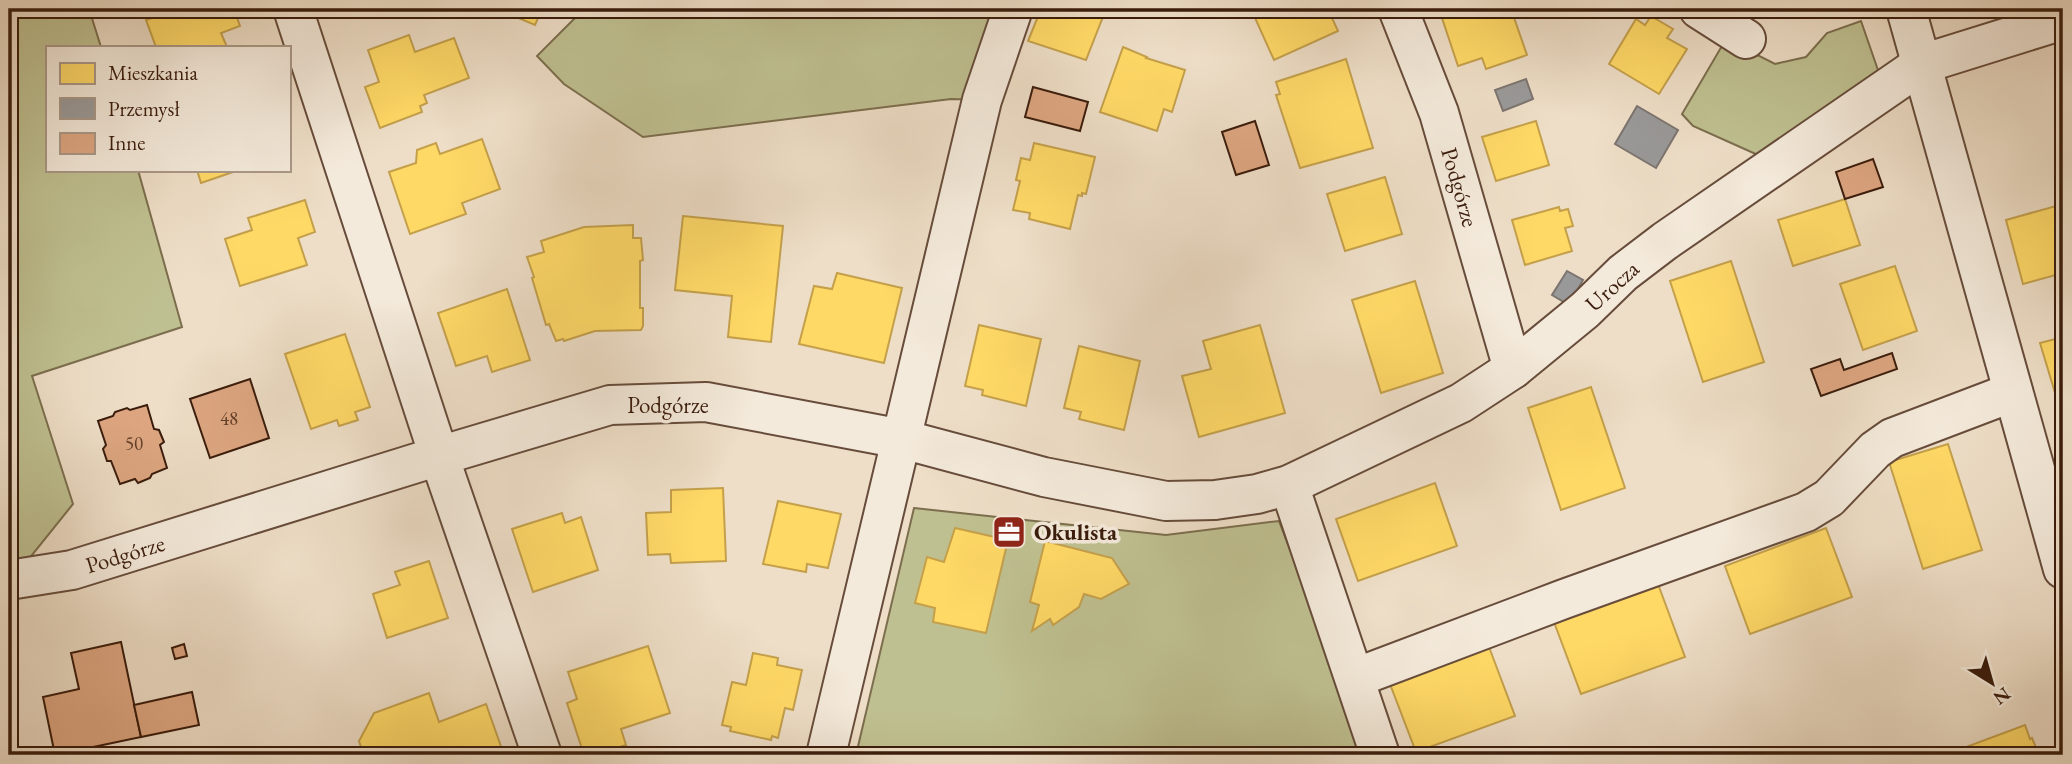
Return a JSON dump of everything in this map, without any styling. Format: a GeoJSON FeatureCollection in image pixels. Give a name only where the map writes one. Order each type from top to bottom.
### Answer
{"type":"FeatureCollection","features":[{"type":"Feature","properties":{"kind":"street"},"geometry":{"type":"LineString","coordinates":[[293,9],[439,456],[542,755]]}},
{"type":"Feature","properties":{"kind":"street"},"geometry":{"type":"LineString","coordinates":[[826,755],[982,100],[1013,9]]}},
{"type":"Feature","properties":{"kind":"street","name":"Podgórze"},"geometry":{"type":"LineString","coordinates":[[1398,9],[1438,113],[1513,369]]}},
{"type":"Feature","properties":{"kind":"street"},"geometry":{"type":"LineString","coordinates":[[1699,9],[1746,39]]}},
{"type":"Feature","properties":{"kind":"street"},"geometry":{"type":"LineString","coordinates":[[1906,9],[2063,569]]}},
{"type":"Feature","properties":{"kind":"street","name":"Urocza"},"geometry":{"type":"LineString","coordinates":[[1289,485],[1461,403],[1513,369],[1665,240],[1922,64],[2063,20]]}},
{"type":"Feature","properties":{"kind":"street"},"geometry":{"type":"LineString","coordinates":[[1355,678],[1577,594],[1806,512],[1829,498],[1875,450],[1892,438],[2013,392]]}},
{"type":"Feature","properties":{"kind":"street","name":"Podgórze"},"geometry":{"type":"LineString","coordinates":[[9,580],[72,570],[610,405],[706,402],[902,439],[1044,477],[1166,501],[1215,500],[1257,494],[1289,485]]}},
{"type":"Feature","properties":{"kind":"street"},"geometry":{"type":"LineString","coordinates":[[1289,485],[1380,755]]}},
{"type":"Feature","properties":{"kind":"green space"},"geometry":{"type":"Polygon","coordinates":[[[9,9],[89,9],[101,46],[46,46],[46,172],[139,172],[182,327],[32,376],[73,504],[12,580],[9,580],[9,9]]]}},
{"type":"Feature","properties":{"kind":"green space"},"geometry":{"type":"Polygon","coordinates":[[[584,9],[1013,9],[982,100],[951,99],[643,137],[564,84],[537,56],[584,9]]]}},
{"type":"Feature","properties":{"kind":"green space"},"geometry":{"type":"Polygon","coordinates":[[[1861,21],[1879,73],[1758,155],[1693,126],[1682,114],[1726,39],[1775,64],[1806,57],[1827,33],[1861,21]]]}},
{"type":"Feature","properties":{"kind":"green space"},"geometry":{"type":"Polygon","coordinates":[[[914,508],[1166,535],[1279,521],[1297,568],[1315,562],[1380,755],[856,755],[914,508]]]}},
{"type":"Feature","properties":{"kind":"building: Mieszkania"},"geometry":{"type":"Polygon","coordinates":[[[178,9],[234,9],[240,26],[221,33],[227,46],[156,46],[146,20],[178,9]]]}},
{"type":"Feature","properties":{"kind":"building: Mieszkania"},"geometry":{"type":"Polygon","coordinates":[[[497,9],[542,9],[535,25],[497,9]]]}},
{"type":"Feature","properties":{"kind":"building: Mieszkania"},"geometry":{"type":"Polygon","coordinates":[[[1041,9],[1106,9],[1086,60],[1028,41],[1041,9]]]}},
{"type":"Feature","properties":{"kind":"building: Mieszkania"},"geometry":{"type":"Polygon","coordinates":[[[1251,9],[1328,9],[1338,31],[1274,60],[1251,9]]]}},
{"type":"Feature","properties":{"kind":"building: Mieszkania"},"geometry":{"type":"Polygon","coordinates":[[[1448,9],[1511,9],[1527,55],[1486,69],[1482,58],[1458,66],[1440,12],[1448,9]]]}},
{"type":"Feature","properties":{"kind":"building: Mieszkania"},"geometry":{"type":"Polygon","coordinates":[[[1651,16],[1673,29],[1667,38],[1687,49],[1659,94],[1609,64],[1636,19],[1645,25],[1651,16]]]}},
{"type":"Feature","properties":{"kind":"building: Mieszkania"},"geometry":{"type":"Polygon","coordinates":[[[409,35],[415,52],[454,38],[469,78],[424,95],[427,103],[420,106],[422,112],[380,128],[365,87],[379,82],[368,50],[409,35]]]}},
{"type":"Feature","properties":{"kind":"building: Mieszkania"},"geometry":{"type":"Polygon","coordinates":[[[1123,47],[1146,58],[1185,70],[1172,112],[1164,109],[1157,131],[1100,112],[1123,47]]]}},
{"type":"Feature","properties":{"kind":"building: Mieszkania"},"geometry":{"type":"Polygon","coordinates":[[[1346,59],[1373,148],[1300,168],[1276,95],[1280,94],[1276,82],[1346,59]]]}},
{"type":"Feature","properties":{"kind":"building: Mieszkania"},"geometry":{"type":"Polygon","coordinates":[[[1536,121],[1549,165],[1496,181],[1482,137],[1536,121]]]}},
{"type":"Feature","properties":{"kind":"building: Mieszkania"},"geometry":{"type":"Polygon","coordinates":[[[482,139],[500,189],[462,203],[466,214],[410,234],[389,172],[416,163],[417,150],[436,143],[440,154],[482,139]]]}},
{"type":"Feature","properties":{"kind":"building: Mieszkania"},"geometry":{"type":"Polygon","coordinates":[[[1034,143],[1095,157],[1086,194],[1078,195],[1070,229],[1029,219],[1030,213],[1013,210],[1020,181],[1016,180],[1021,158],[1030,160],[1034,143]]]}},
{"type":"Feature","properties":{"kind":"building: Mieszkania"},"geometry":{"type":"Polygon","coordinates":[[[198,172],[233,172],[201,183],[198,172]]]}},
{"type":"Feature","properties":{"kind":"building: Mieszkania"},"geometry":{"type":"Polygon","coordinates":[[[1385,177],[1402,234],[1345,251],[1327,194],[1385,177]]]}},
{"type":"Feature","properties":{"kind":"building: Mieszkania"},"geometry":{"type":"Polygon","coordinates":[[[1845,199],[1860,245],[1793,266],[1778,220],[1845,199]]]}},
{"type":"Feature","properties":{"kind":"building: Mieszkania"},"geometry":{"type":"Polygon","coordinates":[[[305,200],[315,232],[298,238],[307,265],[240,286],[225,239],[252,230],[248,218],[305,200]]]}},
{"type":"Feature","properties":{"kind":"building: Mieszkania"},"geometry":{"type":"Polygon","coordinates":[[[2063,204],[2063,273],[2023,284],[2006,220],[2063,204]]]}},
{"type":"Feature","properties":{"kind":"building: Mieszkania"},"geometry":{"type":"Polygon","coordinates":[[[1559,207],[1560,211],[1568,209],[1573,226],[1565,228],[1572,251],[1525,265],[1512,220],[1559,207]]]}},
{"type":"Feature","properties":{"kind":"building: Mieszkania"},"geometry":{"type":"Polygon","coordinates":[[[683,216],[783,226],[771,342],[728,337],[732,296],[675,290],[683,216]]]}},
{"type":"Feature","properties":{"kind":"building: Mieszkania"},"geometry":{"type":"Polygon","coordinates":[[[633,225],[633,238],[641,238],[643,260],[640,261],[640,308],[643,308],[641,330],[595,331],[556,341],[549,324],[546,325],[527,257],[544,252],[541,241],[584,227],[633,225]]]}},
{"type":"Feature","properties":{"kind":"building: Mieszkania"},"geometry":{"type":"Polygon","coordinates":[[[1731,261],[1764,362],[1703,382],[1670,281],[1731,261]]]}},
{"type":"Feature","properties":{"kind":"building: Mieszkania"},"geometry":{"type":"Polygon","coordinates":[[[1895,266],[1917,331],[1863,350],[1840,284],[1895,266]]]}},
{"type":"Feature","properties":{"kind":"building: Mieszkania"},"geometry":{"type":"Polygon","coordinates":[[[837,273],[902,288],[884,363],[799,344],[814,286],[832,289],[837,273]]]}},
{"type":"Feature","properties":{"kind":"building: Mieszkania"},"geometry":{"type":"Polygon","coordinates":[[[1415,281],[1443,373],[1381,393],[1352,300],[1415,281]]]}},
{"type":"Feature","properties":{"kind":"building: Mieszkania"},"geometry":{"type":"Polygon","coordinates":[[[507,289],[530,360],[492,372],[487,356],[456,366],[438,313],[507,289]]]}},
{"type":"Feature","properties":{"kind":"building: Mieszkania"},"geometry":{"type":"Polygon","coordinates":[[[979,325],[1041,339],[1026,406],[982,395],[983,390],[965,386],[979,325]]]}},
{"type":"Feature","properties":{"kind":"building: Mieszkania"},"geometry":{"type":"Polygon","coordinates":[[[1260,325],[1285,413],[1199,437],[1182,376],[1211,369],[1203,341],[1260,325]]]}},
{"type":"Feature","properties":{"kind":"building: Mieszkania"},"geometry":{"type":"Polygon","coordinates":[[[345,334],[370,407],[355,412],[358,420],[339,426],[337,420],[311,429],[285,354],[345,334]]]}},
{"type":"Feature","properties":{"kind":"building: Mieszkania"},"geometry":{"type":"Polygon","coordinates":[[[2063,337],[2063,405],[2059,406],[2040,343],[2063,337]]]}},
{"type":"Feature","properties":{"kind":"building: Mieszkania"},"geometry":{"type":"Polygon","coordinates":[[[1079,346],[1140,361],[1124,430],[1079,419],[1081,412],[1064,408],[1079,346]]]}},
{"type":"Feature","properties":{"kind":"building: Mieszkania"},"geometry":{"type":"Polygon","coordinates":[[[1591,387],[1625,488],[1561,510],[1528,408],[1591,387]]]}},
{"type":"Feature","properties":{"kind":"building: Mieszkania"},"geometry":{"type":"Polygon","coordinates":[[[1948,444],[1982,550],[1923,569],[1889,462],[1948,444]]]}},
{"type":"Feature","properties":{"kind":"building: Mieszkania"},"geometry":{"type":"Polygon","coordinates":[[[1435,483],[1457,546],[1358,581],[1336,519],[1435,483]]]}},
{"type":"Feature","properties":{"kind":"building: Mieszkania"},"geometry":{"type":"Polygon","coordinates":[[[723,488],[726,561],[671,563],[670,554],[648,555],[646,513],[671,512],[671,490],[723,488]]]}},
{"type":"Feature","properties":{"kind":"building: Mieszkania"},"geometry":{"type":"Polygon","coordinates":[[[778,501],[841,514],[828,568],[807,564],[806,572],[763,564],[778,501]]]}},
{"type":"Feature","properties":{"kind":"building: Mieszkania"},"geometry":{"type":"Polygon","coordinates":[[[562,513],[565,523],[581,517],[598,570],[533,592],[512,529],[562,513]]]}},
{"type":"Feature","properties":{"kind":"building: Mieszkania"},"geometry":{"type":"Polygon","coordinates":[[[955,528],[1008,540],[986,633],[933,622],[935,608],[915,603],[927,557],[944,562],[955,528]]]}},
{"type":"Feature","properties":{"kind":"building: Mieszkania"},"geometry":{"type":"Polygon","coordinates":[[[1826,528],[1852,597],[1750,634],[1725,566],[1826,528]]]}},
{"type":"Feature","properties":{"kind":"building: Mieszkania"},"geometry":{"type":"Polygon","coordinates":[[[1045,541],[1112,558],[1129,584],[1101,599],[1084,594],[1079,607],[1053,625],[1050,619],[1032,631],[1039,605],[1030,602],[1045,541]]]}},
{"type":"Feature","properties":{"kind":"building: Mieszkania"},"geometry":{"type":"Polygon","coordinates":[[[429,561],[448,618],[387,638],[373,594],[400,585],[395,572],[429,561]]]}},
{"type":"Feature","properties":{"kind":"building: Mieszkania"},"geometry":{"type":"Polygon","coordinates":[[[1658,584],[1685,657],[1581,694],[1554,622],[1658,584]]]}},
{"type":"Feature","properties":{"kind":"building: Mieszkania"},"geometry":{"type":"Polygon","coordinates":[[[648,646],[670,713],[621,729],[626,745],[584,755],[567,703],[577,699],[568,672],[648,646]]]}},
{"type":"Feature","properties":{"kind":"building: Mieszkania"},"geometry":{"type":"Polygon","coordinates":[[[1489,647],[1515,716],[1416,752],[1390,684],[1489,647]]]}},
{"type":"Feature","properties":{"kind":"building: Mieszkania"},"geometry":{"type":"Polygon","coordinates":[[[753,653],[778,658],[777,665],[802,670],[793,710],[785,708],[778,738],[772,736],[771,740],[730,731],[731,727],[722,725],[732,682],[746,685],[753,653]]]}},
{"type":"Feature","properties":{"kind":"building: Mieszkania"},"geometry":{"type":"Polygon","coordinates":[[[429,693],[439,722],[486,704],[504,755],[346,755],[362,750],[359,741],[374,713],[429,693]]]}},
{"type":"Feature","properties":{"kind":"building: Mieszkania"},"geometry":{"type":"Polygon","coordinates":[[[2025,725],[2039,755],[1969,755],[1966,747],[2025,725]]]}},
{"type":"Feature","properties":{"kind":"building: Przemysł"},"geometry":{"type":"Polygon","coordinates":[[[1742,9],[1764,9],[1765,10],[1746,18],[1742,9]]]}},
{"type":"Feature","properties":{"kind":"building: Przemysł"},"geometry":{"type":"Polygon","coordinates":[[[1526,79],[1533,99],[1503,111],[1495,90],[1526,79]]]}},
{"type":"Feature","properties":{"kind":"building: Przemysł"},"geometry":{"type":"Polygon","coordinates":[[[1637,106],[1678,130],[1656,168],[1615,144],[1637,106]]]}},
{"type":"Feature","properties":{"kind":"building: Przemysł"},"geometry":{"type":"Polygon","coordinates":[[[1567,271],[1583,280],[1569,305],[1552,295],[1567,271]]]}},
{"type":"Feature","properties":{"kind":"building: Inne"},"geometry":{"type":"Polygon","coordinates":[[[1033,87],[1088,102],[1080,131],[1025,117],[1033,87]]]}},
{"type":"Feature","properties":{"kind":"building: Inne"},"geometry":{"type":"Polygon","coordinates":[[[1255,121],[1269,165],[1236,175],[1222,132],[1255,121]]]}},
{"type":"Feature","properties":{"kind":"building: Inne"},"geometry":{"type":"Polygon","coordinates":[[[1873,159],[1883,187],[1845,199],[1836,172],[1873,159]]]}},
{"type":"Feature","properties":{"kind":"building: Inne"},"geometry":{"type":"Polygon","coordinates":[[[1892,353],[1897,369],[1821,396],[1811,369],[1840,359],[1844,370],[1892,353]]]}},
{"type":"Feature","properties":{"kind":"building: Inne"},"geometry":{"type":"Polygon","coordinates":[[[250,379],[269,438],[210,458],[190,399],[250,379]]]}},
{"type":"Feature","properties":{"kind":"building: Inne"},"geometry":{"type":"Polygon","coordinates":[[[147,405],[154,429],[159,430],[164,442],[160,445],[167,468],[138,483],[135,479],[120,484],[111,461],[107,461],[103,449],[106,445],[98,421],[127,408],[130,410],[147,405]]]}},
{"type":"Feature","properties":{"kind":"building: Inne"},"geometry":{"type":"Polygon","coordinates":[[[121,642],[141,737],[55,755],[43,697],[79,689],[71,653],[121,642]]]}},
{"type":"Feature","properties":{"kind":"building: Inne"},"geometry":{"type":"Polygon","coordinates":[[[184,644],[187,656],[175,659],[172,648],[184,644]]]}},
{"type":"Feature","properties":{"kind":"building: Inne"},"geometry":{"type":"Polygon","coordinates":[[[192,692],[199,725],[141,737],[134,705],[192,692]]]}},
{"type":"Feature","properties":{"kind":"place","name":"Okulista"},"geometry":{"type":"Point","coordinates":[1009,532]}}]}
